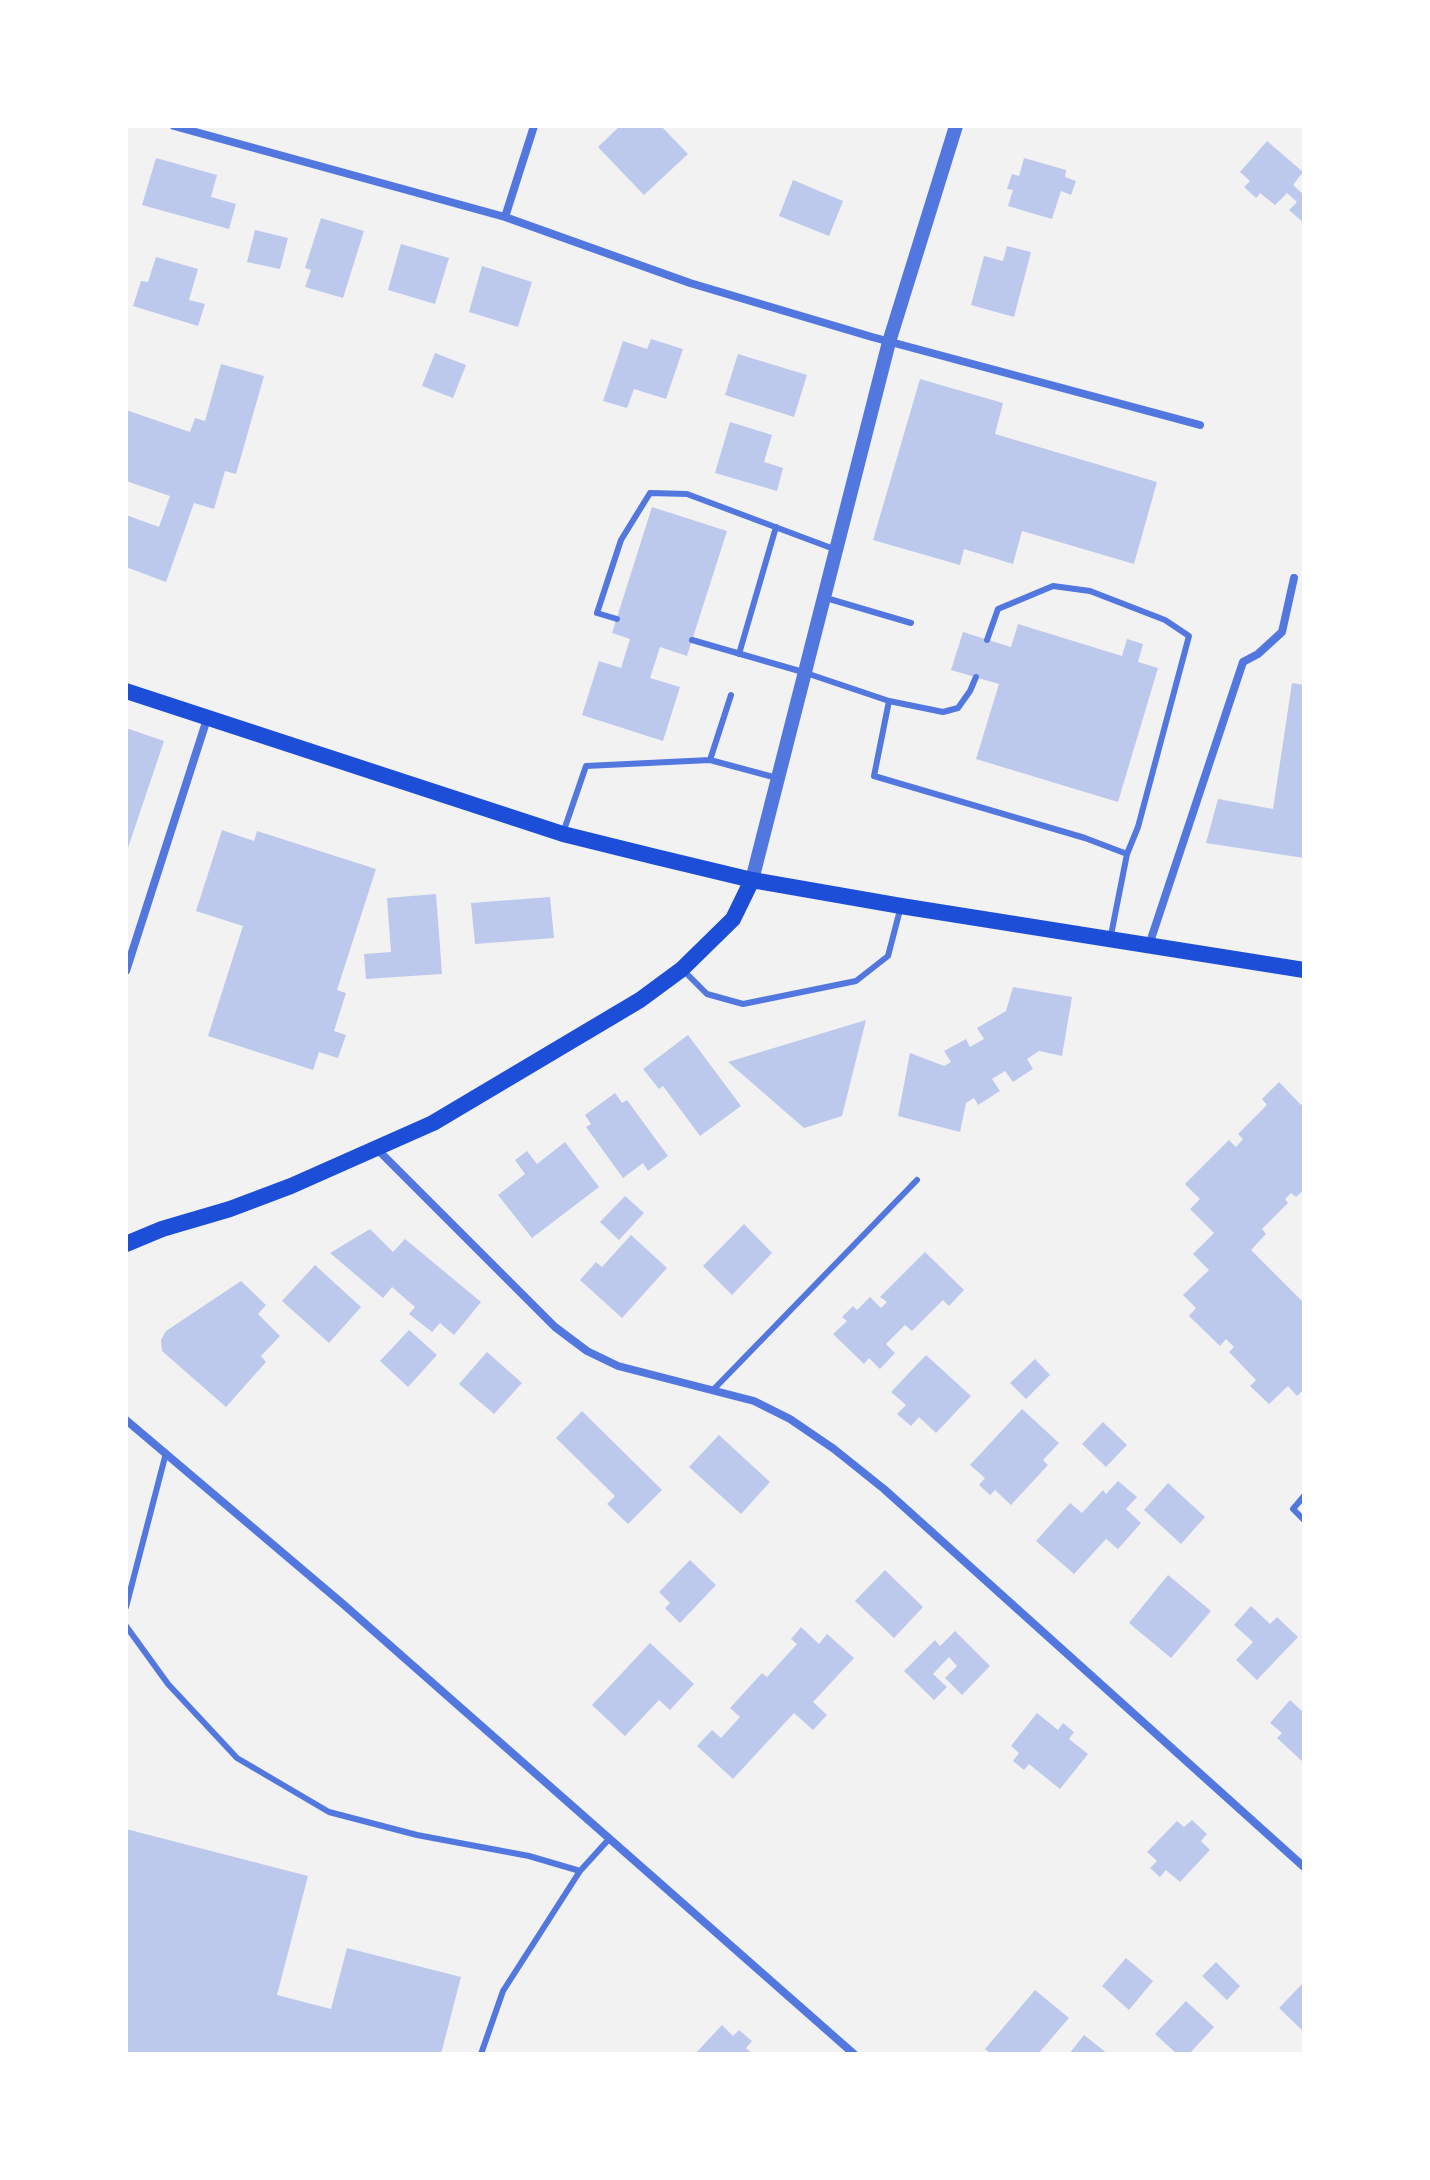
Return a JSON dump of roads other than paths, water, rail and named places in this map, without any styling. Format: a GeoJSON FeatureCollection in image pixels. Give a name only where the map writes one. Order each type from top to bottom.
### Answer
{"type":"FeatureCollection","features":[{"type":"Feature","properties":{"kind":"main road"},"geometry":{"type":"LineString","coordinates":[[126,691],[563,834],[752,880],[1304,970]]}},
{"type":"Feature","properties":{"kind":"main road"},"geometry":{"type":"LineString","coordinates":[[126,1244],[162,1229],[230,1209],[433,1123],[640,1000],[682,969],[733,919],[752,880]]}},
{"type":"Feature","properties":{"kind":"street"},"geometry":{"type":"LineString","coordinates":[[174,126],[505,217],[690,283],[889,342],[1200,425]]}},
{"type":"Feature","properties":{"kind":"street"},"geometry":{"type":"LineString","coordinates":[[505,217],[534,126]]}},
{"type":"Feature","properties":{"kind":"street"},"geometry":{"type":"LineString","coordinates":[[752,880],[889,342],[956,126]]}},
{"type":"Feature","properties":{"kind":"street"},"geometry":{"type":"LineString","coordinates":[[1149,945],[1243,662],[1258,654],[1282,632],[1294,578]]}},
{"type":"Feature","properties":{"kind":"street"},"geometry":{"type":"LineString","coordinates":[[126,971],[207,719]]}},
{"type":"Feature","properties":{"kind":"street"},"geometry":{"type":"LineString","coordinates":[[377,1149],[555,1327],[587,1351],[618,1366],[754,1401],[790,1419],[844,1457],[896,1499],[1304,1867]]}},
{"type":"Feature","properties":{"kind":"street"},"geometry":{"type":"LineString","coordinates":[[126,1420],[343,1604],[854,2054]]}},
{"type":"Feature","properties":{"kind":"lane"},"geometry":{"type":"LineString","coordinates":[[617,619],[597,613],[621,540],[650,493],[687,494],[834,549]]}},
{"type":"Feature","properties":{"kind":"lane"},"geometry":{"type":"LineString","coordinates":[[739,654],[776,527]]}},
{"type":"Feature","properties":{"kind":"lane"},"geometry":{"type":"LineString","coordinates":[[987,640],[998,609],[1053,586],[1090,591],[1165,620],[1189,636],[1138,827],[1127,854],[1110,940]]}},
{"type":"Feature","properties":{"kind":"lane"},"geometry":{"type":"LineString","coordinates":[[822,597],[911,623]]}},
{"type":"Feature","properties":{"kind":"lane"},"geometry":{"type":"LineString","coordinates":[[692,640],[889,701],[943,712],[958,708],[976,677]]}},
{"type":"Feature","properties":{"kind":"lane"},"geometry":{"type":"LineString","coordinates":[[710,760],[731,695]]}},
{"type":"Feature","properties":{"kind":"lane"},"geometry":{"type":"LineString","coordinates":[[889,701],[874,776],[1085,838],[1127,854]]}},
{"type":"Feature","properties":{"kind":"lane"},"geometry":{"type":"LineString","coordinates":[[563,834],[586,766],[710,760],[777,778]]}},
{"type":"Feature","properties":{"kind":"lane"},"geometry":{"type":"LineString","coordinates":[[682,969],[707,994],[743,1004],[856,981],[888,956],[901,906]]}},
{"type":"Feature","properties":{"kind":"lane"},"geometry":{"type":"LineString","coordinates":[[713,1390],[917,1180]]}},
{"type":"Feature","properties":{"kind":"lane"},"geometry":{"type":"LineString","coordinates":[[126,1607],[166,1453]]}},
{"type":"Feature","properties":{"kind":"lane"},"geometry":{"type":"LineString","coordinates":[[1304,1496],[1293,1509],[1304,1520]]}},
{"type":"Feature","properties":{"kind":"lane"},"geometry":{"type":"LineString","coordinates":[[126,1626],[168,1684],[237,1758],[329,1812],[417,1835],[529,1856],[580,1871]]}},
{"type":"Feature","properties":{"kind":"lane"},"geometry":{"type":"LineString","coordinates":[[481,2054],[503,1991],[580,1871],[609,1839]]}}]}
